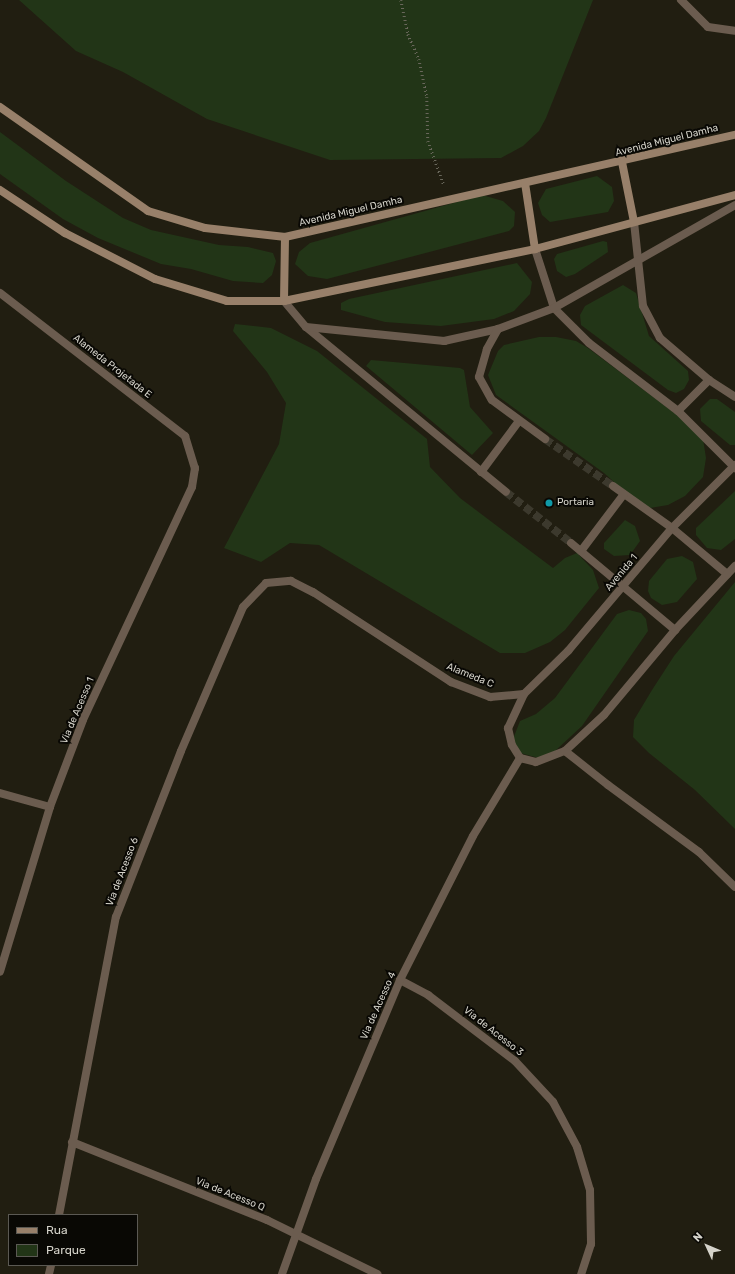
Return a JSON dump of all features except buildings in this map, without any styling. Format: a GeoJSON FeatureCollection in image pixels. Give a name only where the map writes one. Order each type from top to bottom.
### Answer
{"type":"FeatureCollection","features":[{"type":"Feature","properties":{"kind":"street"},"geometry":{"type":"LineString","coordinates":[[681,0],[708,27],[735,32]]}},
{"type":"Feature","properties":{"kind":"street","name":"Avenida Miguel Damha"},"geometry":{"type":"LineString","coordinates":[[0,107],[148,211],[205,228],[285,237],[449,199],[622,162],[735,135]]}},
{"type":"Feature","properties":{"kind":"street"},"geometry":{"type":"LineString","coordinates":[[622,162],[634,222],[639,261],[642,306],[660,338],[709,380],[735,397]]}},
{"type":"Feature","properties":{"kind":"street"},"geometry":{"type":"LineString","coordinates":[[525,183],[535,249],[554,308],[589,343],[678,411],[735,467]]}},
{"type":"Feature","properties":{"kind":"street"},"geometry":{"type":"LineString","coordinates":[[0,190],[65,233],[155,280],[227,300],[284,301],[535,249],[735,195]]}},
{"type":"Feature","properties":{"kind":"street"},"geometry":{"type":"LineString","coordinates":[[306,327],[444,341],[498,329],[554,308],[735,205]]}},
{"type":"Feature","properties":{"kind":"street"},"geometry":{"type":"LineString","coordinates":[[285,237],[284,301],[306,327],[506,492]]}},
{"type":"Feature","properties":{"kind":"street","name":"Alameda Projetada E"},"geometry":{"type":"LineString","coordinates":[[0,293],[185,436],[196,468]]}},
{"type":"Feature","properties":{"kind":"street"},"geometry":{"type":"LineString","coordinates":[[498,329],[487,349],[480,377],[492,400],[545,439]]}},
{"type":"Feature","properties":{"kind":"street"},"geometry":{"type":"LineString","coordinates":[[678,411],[709,380]]}},
{"type":"Feature","properties":{"kind":"street"},"geometry":{"type":"LineString","coordinates":[[481,472],[519,421]]}},
{"type":"Feature","properties":{"kind":"street","name":"Avenida 1"},"geometry":{"type":"LineString","coordinates":[[524,694],[568,651],[624,587],[672,528],[735,467]]}},
{"type":"Feature","properties":{"kind":"street","name":"Via de Acesso 1"},"geometry":{"type":"LineString","coordinates":[[0,972],[50,807],[83,720],[192,487],[196,468]]}},
{"type":"Feature","properties":{"kind":"street"},"geometry":{"type":"LineString","coordinates":[[613,486],[672,528],[726,574]]}},
{"type":"Feature","properties":{"kind":"street"},"geometry":{"type":"LineString","coordinates":[[581,551],[624,494]]}},
{"type":"Feature","properties":{"kind":"street"},"geometry":{"type":"LineString","coordinates":[[571,543],[675,630]]}},
{"type":"Feature","properties":{"kind":"street"},"geometry":{"type":"LineString","coordinates":[[524,694],[508,728],[512,745],[520,758],[536,762],[565,750],[604,715],[675,630],[735,566]]}},
{"type":"Feature","properties":{"kind":"street","name":"Alameda C"},"geometry":{"type":"LineString","coordinates":[[291,580],[313,592],[451,682],[490,697],[524,694]]}},
{"type":"Feature","properties":{"kind":"street","name":"Via de Acesso 6"},"geometry":{"type":"LineString","coordinates":[[59,1214],[116,917],[181,751],[243,607],[266,583],[291,580]]}},
{"type":"Feature","properties":{"kind":"street"},"geometry":{"type":"LineString","coordinates":[[565,750],[608,785],[699,852],[735,887]]}},
{"type":"Feature","properties":{"kind":"street","name":"Via de Acesso 4"},"geometry":{"type":"LineString","coordinates":[[282,1274],[316,1178],[400,980],[473,836],[520,758]]}},
{"type":"Feature","properties":{"kind":"street"},"geometry":{"type":"LineString","coordinates":[[0,793],[50,807]]}},
{"type":"Feature","properties":{"kind":"street","name":"Via de Acesso 3"},"geometry":{"type":"LineString","coordinates":[[400,980],[428,995],[515,1061],[553,1102],[577,1147],[590,1190],[591,1244],[581,1274]]}},
{"type":"Feature","properties":{"kind":"street","name":"Via de Acesso Q"},"geometry":{"type":"LineString","coordinates":[[72,1142],[296,1233],[377,1274]]}},
{"type":"Feature","properties":{"kind":"path"},"geometry":{"type":"LineString","coordinates":[[401,0],[408,34],[419,59],[427,97],[428,141],[449,199]]}},
{"type":"Feature","properties":{"kind":"green space"},"geometry":{"type":"Polygon","coordinates":[[[19,0],[593,0],[546,118],[539,131],[523,146],[501,158],[330,160],[207,119],[123,72],[76,51],[19,0]]]}},
{"type":"Feature","properties":{"kind":"green space"},"geometry":{"type":"Polygon","coordinates":[[[0,132],[66,181],[123,218],[151,230],[219,245],[248,247],[273,253],[276,261],[272,275],[263,283],[233,281],[191,269],[161,264],[98,238],[63,219],[0,174],[0,132]]]}},
{"type":"Feature","properties":{"kind":"green space"},"geometry":{"type":"Polygon","coordinates":[[[597,176],[612,187],[614,201],[608,212],[550,222],[542,215],[538,203],[546,189],[597,176]]]}},
{"type":"Feature","properties":{"kind":"green space"},"geometry":{"type":"Polygon","coordinates":[[[482,195],[503,201],[515,212],[514,226],[509,231],[327,279],[308,276],[295,264],[299,252],[310,243],[482,195]]]}},
{"type":"Feature","properties":{"kind":"green space"},"geometry":{"type":"Polygon","coordinates":[[[603,241],[607,242],[608,252],[575,274],[566,277],[557,271],[554,259],[557,254],[603,241]]]}},
{"type":"Feature","properties":{"kind":"green space"},"geometry":{"type":"Polygon","coordinates":[[[517,263],[532,282],[530,294],[514,311],[494,319],[441,326],[385,322],[341,310],[341,303],[349,299],[517,263]]]}},
{"type":"Feature","properties":{"kind":"green space"},"geometry":{"type":"Polygon","coordinates":[[[623,285],[636,293],[649,336],[688,371],[689,380],[684,389],[676,393],[668,390],[581,325],[580,315],[585,306],[623,285]]]}},
{"type":"Feature","properties":{"kind":"green space"},"geometry":{"type":"Polygon","coordinates":[[[235,324],[271,328],[317,351],[427,439],[430,467],[460,498],[553,568],[565,558],[577,553],[593,570],[599,588],[565,630],[550,642],[525,653],[500,653],[319,545],[290,543],[261,562],[224,548],[279,444],[286,403],[267,372],[233,331],[235,324]]]}},
{"type":"Feature","properties":{"kind":"green space"},"geometry":{"type":"Polygon","coordinates":[[[539,337],[556,337],[576,341],[588,348],[693,427],[703,439],[706,458],[703,477],[685,496],[668,505],[650,508],[633,499],[604,473],[496,395],[488,375],[498,351],[504,345],[539,337]]]}},
{"type":"Feature","properties":{"kind":"green space"},"geometry":{"type":"Polygon","coordinates":[[[371,360],[460,368],[464,370],[470,407],[493,433],[472,455],[366,366],[371,360]]]}},
{"type":"Feature","properties":{"kind":"green space"},"geometry":{"type":"Polygon","coordinates":[[[710,399],[717,399],[735,412],[735,445],[730,445],[701,421],[700,409],[710,399]]]}},
{"type":"Feature","properties":{"kind":"green space"},"geometry":{"type":"Polygon","coordinates":[[[735,491],[735,539],[721,550],[707,548],[696,535],[696,528],[735,491]]]}},
{"type":"Feature","properties":{"kind":"green space"},"geometry":{"type":"Polygon","coordinates":[[[625,520],[635,526],[640,541],[630,555],[614,556],[604,549],[604,543],[625,520]]]}},
{"type":"Feature","properties":{"kind":"green space"},"geometry":{"type":"Polygon","coordinates":[[[682,556],[693,562],[697,579],[677,602],[662,605],[651,598],[648,591],[649,581],[667,559],[682,556]]]}},
{"type":"Feature","properties":{"kind":"green space"},"geometry":{"type":"Polygon","coordinates":[[[735,582],[735,829],[695,790],[649,753],[633,737],[634,720],[674,656],[735,582]]]}},
{"type":"Feature","properties":{"kind":"green space"},"geometry":{"type":"Polygon","coordinates":[[[629,610],[641,613],[646,619],[648,631],[582,726],[555,751],[539,758],[520,753],[513,739],[520,721],[536,714],[555,698],[617,614],[629,610]]]}},
{"type":"Feature","properties":{"kind":"tunnel"},"geometry":{"type":"LineString","coordinates":[[545,439],[613,486]]}},
{"type":"Feature","properties":{"kind":"tunnel"},"geometry":{"type":"LineString","coordinates":[[506,492],[571,543]]}},
{"type":"Feature","properties":{"kind":"place","name":"Portaria"},"geometry":{"type":"Point","coordinates":[549,503]}}]}
